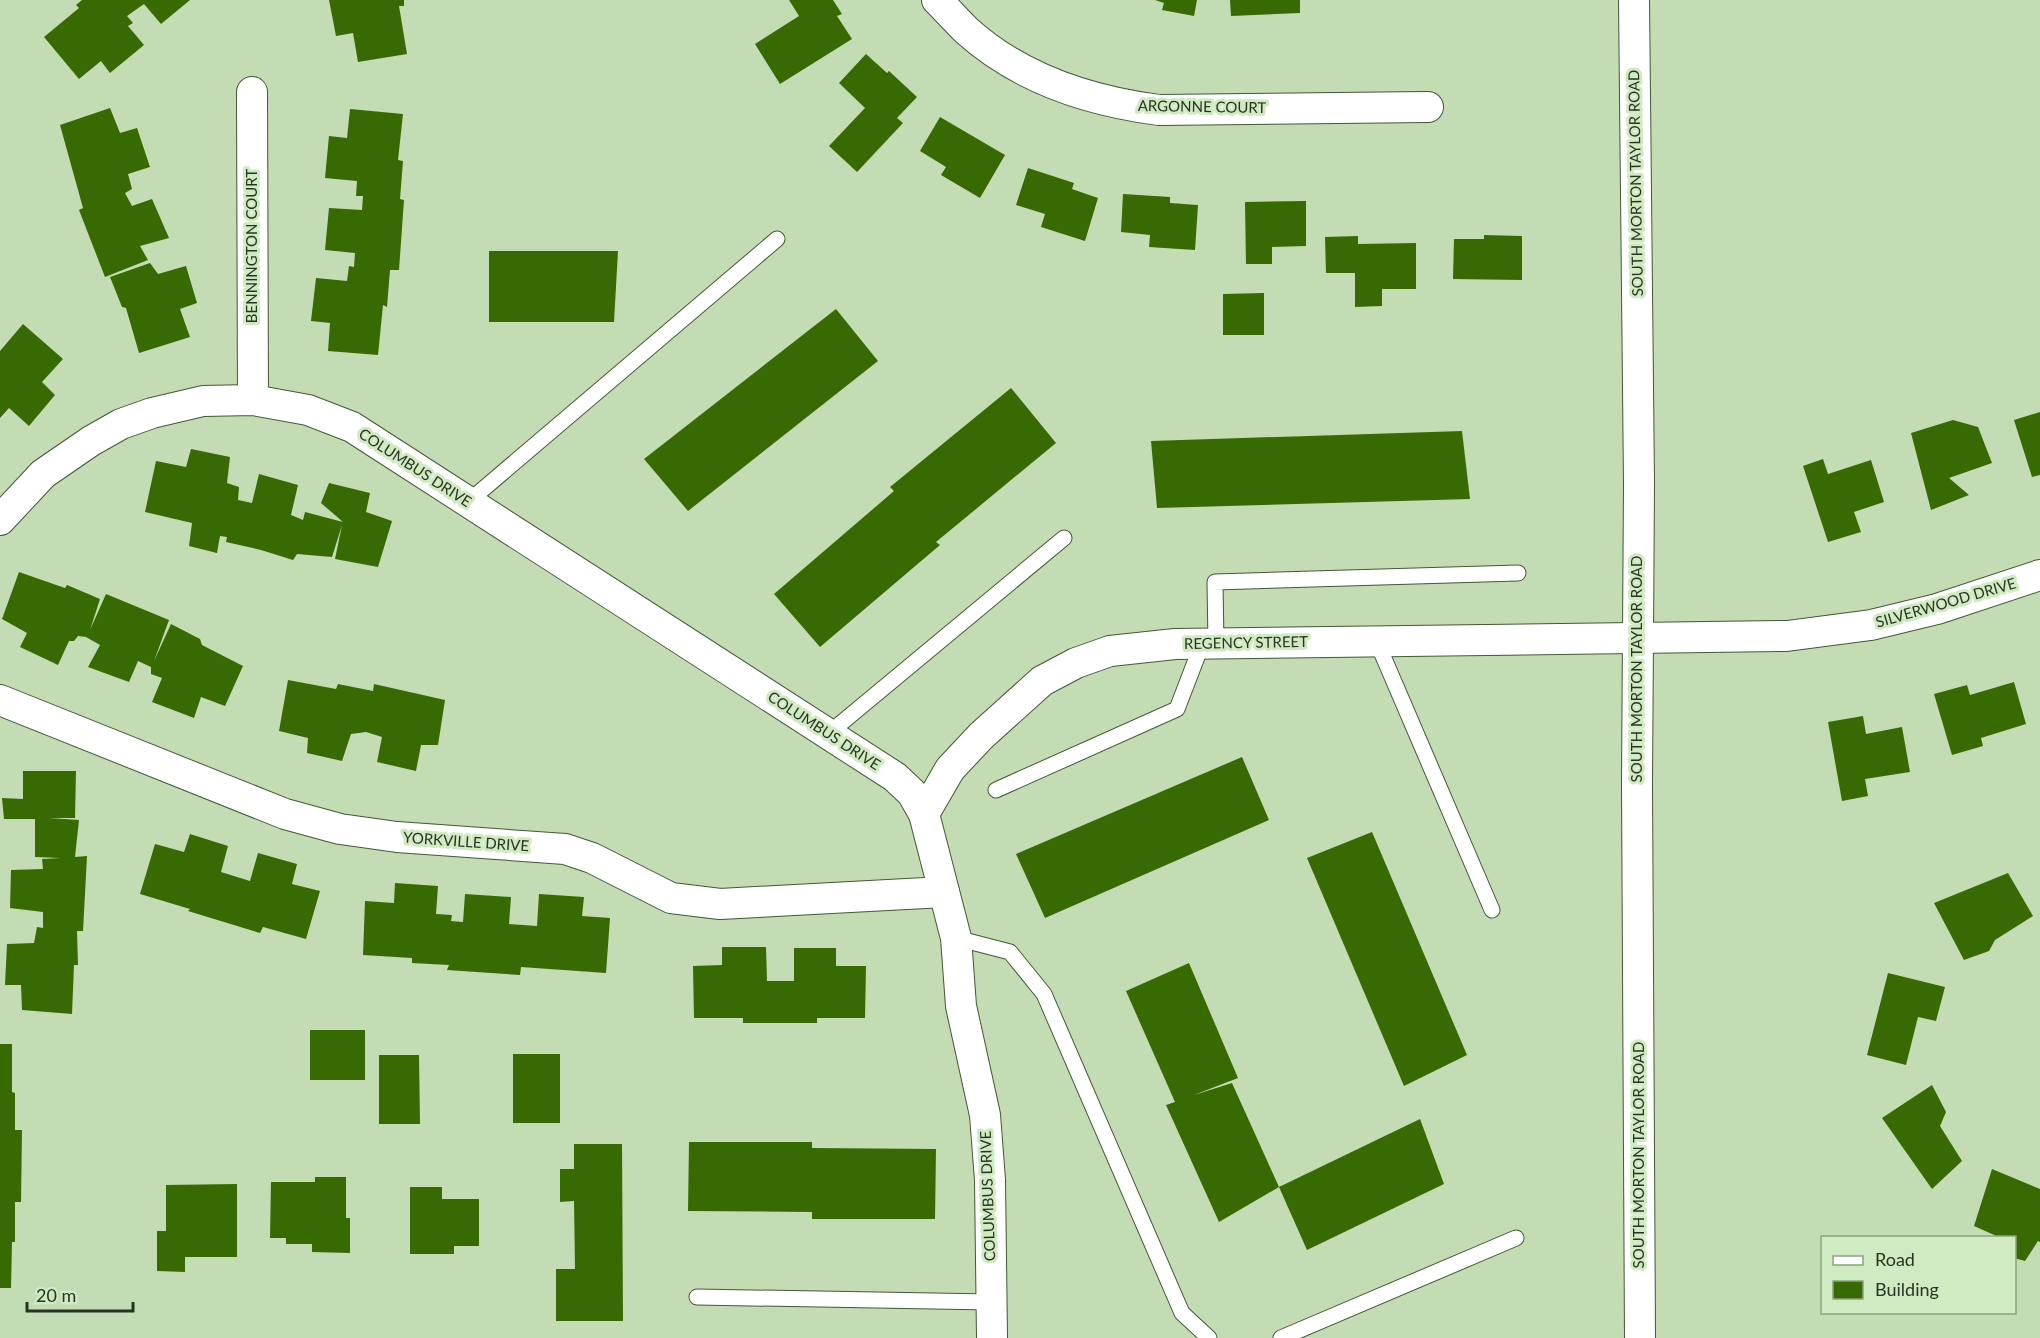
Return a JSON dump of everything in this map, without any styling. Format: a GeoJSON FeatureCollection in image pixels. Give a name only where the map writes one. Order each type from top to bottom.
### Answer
{"type":"FeatureCollection","features":[{"type":"Feature","properties":{"kind":"street","name":"ARGONNE COURT"},"geometry":{"type":"LineString","coordinates":[[937,0],[968,31],[1005,59],[1042,80],[1086,96],[1121,105],[1160,110],[1428,107]]}},
{"type":"Feature","properties":{"kind":"street","name":"SOUTH MORTON TAYLOR ROAD"},"geometry":{"type":"LineString","coordinates":[[1634,0],[1639,484],[1637,639],[1640,1338]]}},
{"type":"Feature","properties":{"kind":"street","name":"BENNINGTON COURT"},"geometry":{"type":"LineString","coordinates":[[252,92],[253,400]]}},
{"type":"Feature","properties":{"kind":"street","name":"COLUMBUS DRIVE"},"geometry":{"type":"LineString","coordinates":[[0,520],[43,474],[90,441],[121,424],[152,413],[203,401],[253,400],[308,410],[352,427],[895,777],[912,793],[924,814],[956,938],[961,1006],[985,1114],[990,1180],[992,1338]]}},
{"type":"Feature","properties":{"kind":"street","name":"SILVERWOOD DRIVE"},"geometry":{"type":"LineString","coordinates":[[1637,639],[1787,636],[1871,625],[1937,609],[2040,575]]}},
{"type":"Feature","properties":{"kind":"street","name":"REGENCY STREET"},"geometry":{"type":"LineString","coordinates":[[924,814],[950,769],[981,736],[1042,681],[1076,663],[1110,651],[1175,644],[1637,639]]}},
{"type":"Feature","properties":{"kind":"street","name":"YORKVILLE DRIVE"},"geometry":{"type":"LineString","coordinates":[[0,700],[285,814],[340,829],[397,837],[565,849],[592,858],[671,898],[720,904],[944,891]]}},
{"type":"Feature","properties":{"kind":"lane"},"geometry":{"type":"LineString","coordinates":[[468,502],[777,239]]}},
{"type":"Feature","properties":{"kind":"lane"},"geometry":{"type":"LineString","coordinates":[[828,734],[1064,538]]}},
{"type":"Feature","properties":{"kind":"lane"},"geometry":{"type":"LineString","coordinates":[[996,790],[1177,709],[1209,644],[1215,582],[1518,573]]}},
{"type":"Feature","properties":{"kind":"lane"},"geometry":{"type":"LineString","coordinates":[[1377,642],[1492,910]]}},
{"type":"Feature","properties":{"kind":"lane"},"geometry":{"type":"LineString","coordinates":[[956,938],[1010,952],[1044,994],[1182,1313],[1209,1338]]}},
{"type":"Feature","properties":{"kind":"lane"},"geometry":{"type":"LineString","coordinates":[[1281,1338],[1516,1238]]}},
{"type":"Feature","properties":{"kind":"lane"},"geometry":{"type":"LineString","coordinates":[[696,1298],[991,1302]]}},
{"type":"Feature","properties":{"kind":"building"},"geometry":{"type":"Polygon","coordinates":[[[82,0],[190,0],[161,24],[144,4],[127,16],[133,23],[128,26],[144,45],[110,73],[101,61],[79,79],[44,37],[79,8],[76,5],[82,0]]]}},
{"type":"Feature","properties":{"kind":"building"},"geometry":{"type":"Polygon","coordinates":[[[329,0],[404,0],[404,6],[399,6],[407,54],[358,62],[353,33],[336,36],[329,0]]]}},
{"type":"Feature","properties":{"kind":"building"},"geometry":{"type":"Polygon","coordinates":[[[789,0],[833,0],[842,14],[837,16],[852,39],[780,84],[755,44],[799,16],[789,0]]]}},
{"type":"Feature","properties":{"kind":"building"},"geometry":{"type":"Polygon","coordinates":[[[1155,0],[1197,0],[1194,16],[1162,10],[1164,3],[1155,0]]]}},
{"type":"Feature","properties":{"kind":"building"},"geometry":{"type":"Polygon","coordinates":[[[1230,0],[1300,0],[1300,13],[1231,16],[1230,0]]]}},
{"type":"Feature","properties":{"kind":"building"},"geometry":{"type":"Polygon","coordinates":[[[866,54],[887,73],[889,71],[917,97],[897,118],[903,123],[857,172],[829,146],[865,108],[839,83],[866,54]]]}},
{"type":"Feature","properties":{"kind":"building"},"geometry":{"type":"Polygon","coordinates":[[[110,108],[120,133],[137,128],[150,167],[128,174],[132,189],[125,193],[132,206],[152,199],[169,238],[140,246],[148,260],[105,277],[79,210],[83,208],[60,125],[110,108]]]}},
{"type":"Feature","properties":{"kind":"building"},"geometry":{"type":"Polygon","coordinates":[[[350,109],[403,114],[398,160],[403,161],[400,199],[404,200],[399,270],[390,270],[387,307],[383,305],[378,355],[328,351],[330,323],[311,321],[316,278],[347,281],[349,266],[354,267],[355,253],[325,250],[329,208],[362,210],[363,196],[356,196],[357,181],[325,178],[329,136],[347,138],[350,109]]]}},
{"type":"Feature","properties":{"kind":"building"},"geometry":{"type":"Polygon","coordinates":[[[940,117],[1005,155],[980,198],[941,175],[946,167],[920,151],[940,117]]]}},
{"type":"Feature","properties":{"kind":"building"},"geometry":{"type":"Polygon","coordinates":[[[1028,168],[1074,183],[1072,189],[1098,198],[1085,241],[1041,227],[1045,214],[1016,205],[1028,168]]]}},
{"type":"Feature","properties":{"kind":"building"},"geometry":{"type":"Polygon","coordinates":[[[1123,194],[1170,197],[1170,203],[1198,205],[1195,250],[1149,247],[1150,235],[1121,232],[1123,194]]]}},
{"type":"Feature","properties":{"kind":"building"},"geometry":{"type":"Polygon","coordinates":[[[1306,201],[1306,246],[1272,247],[1272,264],[1246,264],[1245,202],[1306,201]]]}},
{"type":"Feature","properties":{"kind":"building"},"geometry":{"type":"Polygon","coordinates":[[[1484,235],[1522,236],[1522,280],[1453,279],[1454,239],[1484,239],[1484,235]]]}},
{"type":"Feature","properties":{"kind":"building"},"geometry":{"type":"Polygon","coordinates":[[[1358,236],[1358,244],[1416,243],[1416,289],[1382,289],[1382,306],[1355,307],[1355,273],[1326,273],[1325,237],[1358,236]]]}},
{"type":"Feature","properties":{"kind":"building"},"geometry":{"type":"Polygon","coordinates":[[[489,251],[618,251],[614,322],[489,322],[489,251]]]}},
{"type":"Feature","properties":{"kind":"building"},"geometry":{"type":"Polygon","coordinates":[[[150,263],[158,274],[186,266],[197,303],[180,309],[190,337],[139,353],[126,308],[122,307],[110,277],[150,263]]]}},
{"type":"Feature","properties":{"kind":"building"},"geometry":{"type":"Polygon","coordinates":[[[1264,293],[1264,335],[1223,335],[1223,294],[1264,293]]]}},
{"type":"Feature","properties":{"kind":"building"},"geometry":{"type":"Polygon","coordinates":[[[836,309],[878,361],[688,511],[644,459],[836,309]]]}},
{"type":"Feature","properties":{"kind":"building"},"geometry":{"type":"Polygon","coordinates":[[[23,324],[63,359],[42,382],[55,395],[29,426],[9,408],[0,418],[0,351],[23,324]]]}},
{"type":"Feature","properties":{"kind":"building"},"geometry":{"type":"Polygon","coordinates":[[[1011,388],[1056,443],[936,542],[940,545],[820,647],[774,594],[894,491],[890,487],[1011,388]]]}},
{"type":"Feature","properties":{"kind":"building"},"geometry":{"type":"Polygon","coordinates":[[[2040,412],[2040,475],[2032,477],[2014,420],[2040,412]]]}},
{"type":"Feature","properties":{"kind":"building"},"geometry":{"type":"Polygon","coordinates":[[[1953,420],[1978,427],[1992,463],[1949,478],[1969,495],[1931,510],[1911,433],[1953,420]]]}},
{"type":"Feature","properties":{"kind":"building"},"geometry":{"type":"Polygon","coordinates":[[[1462,431],[1470,499],[1157,508],[1151,441],[1462,431]]]}},
{"type":"Feature","properties":{"kind":"building"},"geometry":{"type":"Polygon","coordinates":[[[191,449],[230,457],[227,483],[239,487],[238,500],[252,503],[259,474],[298,485],[291,515],[303,520],[305,512],[343,522],[321,503],[329,483],[370,493],[366,512],[392,521],[378,567],[335,559],[342,525],[332,557],[297,554],[293,560],[226,542],[227,537],[220,536],[217,553],[189,546],[192,523],[145,512],[156,461],[186,467],[191,449]]]}},
{"type":"Feature","properties":{"kind":"building"},"geometry":{"type":"Polygon","coordinates":[[[1823,459],[1828,474],[1871,460],[1884,502],[1854,512],[1861,532],[1828,542],[1803,466],[1823,459]]]}},
{"type":"Feature","properties":{"kind":"building"},"geometry":{"type":"Polygon","coordinates":[[[19,572],[65,588],[67,585],[100,599],[90,630],[106,594],[169,620],[154,661],[171,624],[200,639],[202,645],[243,666],[225,706],[201,697],[194,718],[152,702],[162,678],[151,674],[151,667],[138,661],[129,682],[88,667],[100,645],[86,637],[78,636],[74,641],[69,641],[58,665],[20,647],[27,633],[2,619],[19,572]]]}},
{"type":"Feature","properties":{"kind":"building"},"geometry":{"type":"Polygon","coordinates":[[[288,680],[336,689],[338,684],[373,691],[374,684],[445,700],[438,745],[421,745],[416,771],[377,762],[382,737],[366,732],[351,734],[342,761],[307,753],[308,738],[279,731],[288,680]]]}},
{"type":"Feature","properties":{"kind":"building"},"geometry":{"type":"Polygon","coordinates":[[[2014,682],[2026,724],[1981,738],[1983,746],[1952,755],[1934,694],[1967,685],[1970,695],[2014,682]]]}},
{"type":"Feature","properties":{"kind":"building"},"geometry":{"type":"Polygon","coordinates":[[[1863,716],[1866,734],[1902,727],[1910,772],[1865,779],[1868,796],[1842,801],[1828,722],[1863,716]]]}},
{"type":"Feature","properties":{"kind":"building"},"geometry":{"type":"Polygon","coordinates":[[[1242,757],[1269,820],[1045,918],[1016,854],[1242,757]]]}},
{"type":"Feature","properties":{"kind":"building"},"geometry":{"type":"Polygon","coordinates":[[[23,771],[76,771],[75,818],[49,818],[79,820],[75,857],[87,856],[83,931],[77,931],[78,965],[74,965],[72,1014],[22,1010],[21,985],[5,985],[7,944],[34,943],[37,927],[43,928],[43,912],[10,908],[11,870],[43,869],[42,859],[61,858],[35,857],[35,819],[4,819],[2,798],[23,799],[23,771]]]}},
{"type":"Feature","properties":{"kind":"building"},"geometry":{"type":"Polygon","coordinates":[[[1372,832],[1467,1055],[1404,1086],[1307,858],[1372,832]]]}},
{"type":"Feature","properties":{"kind":"building"},"geometry":{"type":"Polygon","coordinates":[[[190,834],[228,846],[221,872],[250,881],[258,853],[297,864],[292,884],[320,891],[306,939],[263,927],[260,933],[140,894],[155,844],[184,852],[190,834]]]}},
{"type":"Feature","properties":{"kind":"building"},"geometry":{"type":"Polygon","coordinates":[[[2008,873],[2033,916],[1995,940],[1989,951],[1964,960],[1934,903],[2008,873]]]}},
{"type":"Feature","properties":{"kind":"building"},"geometry":{"type":"Polygon","coordinates":[[[395,883],[438,886],[436,914],[452,915],[451,921],[463,922],[465,894],[511,897],[509,924],[537,926],[539,894],[584,897],[582,916],[610,918],[606,973],[521,967],[520,975],[447,970],[449,965],[412,963],[412,958],[363,955],[365,901],[394,903],[395,883]]]}},
{"type":"Feature","properties":{"kind":"building"},"geometry":{"type":"Polygon","coordinates":[[[722,947],[766,947],[767,981],[794,981],[794,948],[836,948],[836,966],[866,966],[865,1018],[817,1018],[817,1023],[743,1023],[743,1018],[694,1018],[693,966],[722,965],[722,947]]]}},
{"type":"Feature","properties":{"kind":"building"},"geometry":{"type":"Polygon","coordinates":[[[1189,963],[1238,1078],[1194,1095],[1232,1083],[1279,1187],[1219,1222],[1166,1105],[1175,1102],[1126,991],[1189,963]]]}},
{"type":"Feature","properties":{"kind":"building"},"geometry":{"type":"Polygon","coordinates":[[[1888,973],[1945,987],[1936,1021],[1918,1017],[1906,1065],[1867,1055],[1888,973]]]}},
{"type":"Feature","properties":{"kind":"building"},"geometry":{"type":"Polygon","coordinates":[[[310,1030],[365,1030],[365,1080],[310,1080],[310,1030]]]}},
{"type":"Feature","properties":{"kind":"building"},"geometry":{"type":"Polygon","coordinates":[[[0,1044],[12,1044],[15,1130],[22,1130],[21,1202],[15,1202],[15,1242],[12,1242],[11,1288],[0,1288],[0,1044]]]}},
{"type":"Feature","properties":{"kind":"building"},"geometry":{"type":"Polygon","coordinates":[[[513,1054],[560,1054],[560,1123],[513,1123],[513,1054]]]}},
{"type":"Feature","properties":{"kind":"building"},"geometry":{"type":"Polygon","coordinates":[[[379,1055],[419,1055],[420,1124],[379,1124],[379,1055]]]}},
{"type":"Feature","properties":{"kind":"building"},"geometry":{"type":"Polygon","coordinates":[[[1932,1085],[1946,1112],[1940,1126],[1962,1161],[1932,1189],[1882,1118],[1932,1085]]]}},
{"type":"Feature","properties":{"kind":"building"},"geometry":{"type":"Polygon","coordinates":[[[1420,1119],[1444,1184],[1307,1250],[1279,1187],[1420,1119]]]}},
{"type":"Feature","properties":{"kind":"building"},"geometry":{"type":"Polygon","coordinates":[[[689,1142],[812,1142],[812,1148],[936,1149],[935,1219],[812,1219],[812,1212],[688,1211],[689,1142]]]}},
{"type":"Feature","properties":{"kind":"building"},"geometry":{"type":"Polygon","coordinates":[[[574,1144],[622,1144],[623,1321],[556,1321],[556,1269],[575,1269],[574,1201],[560,1202],[560,1169],[574,1169],[574,1144]]]}},
{"type":"Feature","properties":{"kind":"building"},"geometry":{"type":"Polygon","coordinates":[[[1992,1169],[2040,1189],[2040,1242],[2038,1241],[2025,1261],[2016,1259],[2016,1236],[1996,1236],[1974,1226],[1992,1169]]]}},
{"type":"Feature","properties":{"kind":"building"},"geometry":{"type":"Polygon","coordinates":[[[315,1177],[346,1177],[346,1218],[350,1218],[350,1253],[312,1252],[312,1244],[286,1244],[286,1238],[270,1238],[271,1182],[315,1182],[315,1177]]]}},
{"type":"Feature","properties":{"kind":"building"},"geometry":{"type":"Polygon","coordinates":[[[237,1184],[237,1257],[185,1257],[185,1272],[157,1271],[157,1231],[166,1231],[166,1185],[237,1184]]]}},
{"type":"Feature","properties":{"kind":"building"},"geometry":{"type":"Polygon","coordinates":[[[410,1187],[442,1187],[442,1199],[479,1199],[479,1246],[454,1246],[454,1254],[410,1254],[410,1187]]]}}]}
